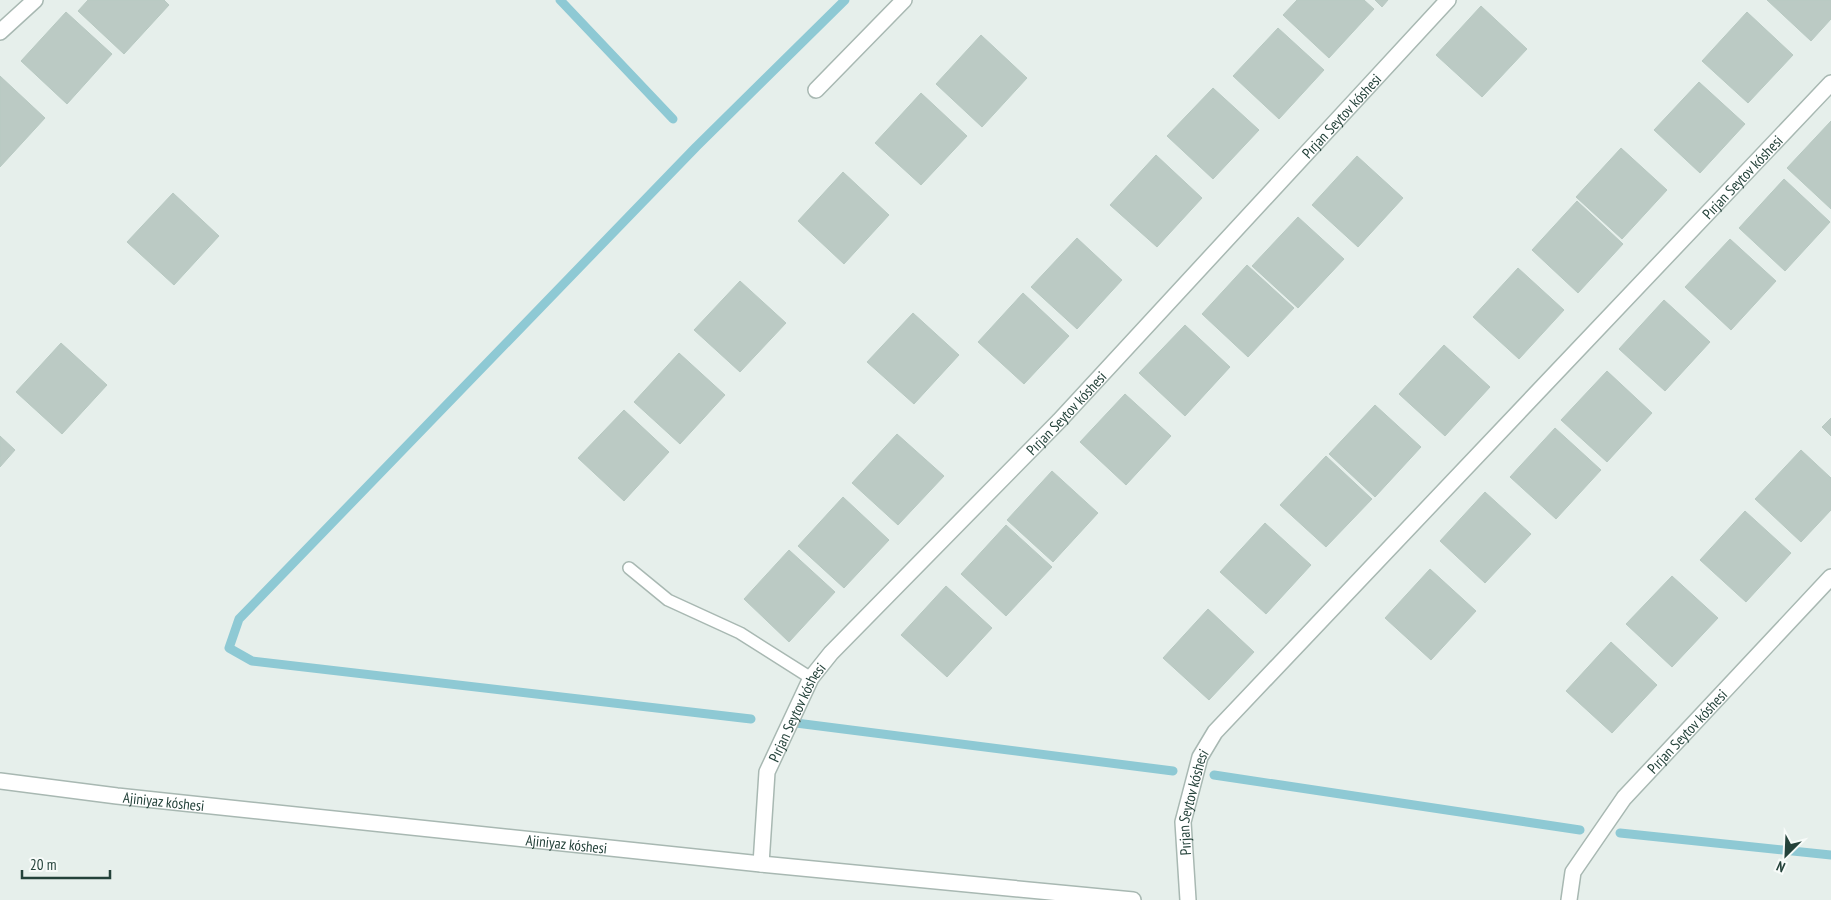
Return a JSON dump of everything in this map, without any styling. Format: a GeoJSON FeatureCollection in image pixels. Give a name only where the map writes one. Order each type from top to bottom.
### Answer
{"type":"FeatureCollection","features":[{"type":"Feature","properties":{"kind":"street"},"geometry":{"type":"LineString","coordinates":[[0,32],[36,0]]}},
{"type":"Feature","properties":{"kind":"street"},"geometry":{"type":"LineString","coordinates":[[816,90],[904,0]]}},
{"type":"Feature","properties":{"kind":"street","name":"Pırjan Seytov kóshesi"},"geometry":{"type":"LineString","coordinates":[[761,864],[767,772],[811,678],[831,653],[1059,421],[1448,0]]}},
{"type":"Feature","properties":{"kind":"street","name":"Pırjan Seytov kóshesi"},"geometry":{"type":"LineString","coordinates":[[1188,900],[1183,822],[1200,757],[1216,732],[1831,84]]}},
{"type":"Feature","properties":{"kind":"street","name":"Pırjan Seytov kóshesi"},"geometry":{"type":"LineString","coordinates":[[1569,900],[1573,872],[1624,798],[1831,578]]}},
{"type":"Feature","properties":{"kind":"street","name":"Ajiniyaz kóshesi"},"geometry":{"type":"LineString","coordinates":[[0,781],[127,797],[761,864],[1133,900]]}},
{"type":"Feature","properties":{"kind":"lane"},"geometry":{"type":"LineString","coordinates":[[629,568],[668,600],[740,633],[811,678]]}},
{"type":"Feature","properties":{"kind":"building"},"geometry":{"type":"Polygon","coordinates":[[[88,0],[164,0],[169,5],[124,54],[78,11],[88,0]]]}},
{"type":"Feature","properties":{"kind":"building"},"geometry":{"type":"Polygon","coordinates":[[[1297,0],[1364,0],[1374,9],[1329,58],[1283,15],[1297,0]]]}},
{"type":"Feature","properties":{"kind":"building"},"geometry":{"type":"Polygon","coordinates":[[[1375,0],[1388,0],[1382,7],[1375,0]]]}},
{"type":"Feature","properties":{"kind":"building"},"geometry":{"type":"Polygon","coordinates":[[[1767,0],[1831,0],[1831,19],[1811,41],[1767,0]]]}},
{"type":"Feature","properties":{"kind":"building"},"geometry":{"type":"Polygon","coordinates":[[[1481,6],[1527,49],[1482,97],[1436,55],[1481,6]]]}},
{"type":"Feature","properties":{"kind":"building"},"geometry":{"type":"Polygon","coordinates":[[[66,12],[112,54],[67,104],[21,61],[66,12]]]}},
{"type":"Feature","properties":{"kind":"building"},"geometry":{"type":"Polygon","coordinates":[[[1747,12],[1793,55],[1748,103],[1702,61],[1747,12]]]}},
{"type":"Feature","properties":{"kind":"building"},"geometry":{"type":"Polygon","coordinates":[[[1278,28],[1324,70],[1279,119],[1233,76],[1278,28]]]}},
{"type":"Feature","properties":{"kind":"building"},"geometry":{"type":"Polygon","coordinates":[[[981,35],[1027,78],[982,127],[936,84],[981,35]]]}},
{"type":"Feature","properties":{"kind":"building"},"geometry":{"type":"Polygon","coordinates":[[[0,76],[45,118],[0,167],[0,76]]]}},
{"type":"Feature","properties":{"kind":"building"},"geometry":{"type":"Polygon","coordinates":[[[1699,82],[1745,124],[1700,173],[1654,130],[1699,82]]]}},
{"type":"Feature","properties":{"kind":"building"},"geometry":{"type":"Polygon","coordinates":[[[1213,88],[1259,130],[1213,179],[1167,136],[1213,88]]]}},
{"type":"Feature","properties":{"kind":"building"},"geometry":{"type":"Polygon","coordinates":[[[921,93],[967,136],[921,185],[875,143],[921,93]]]}},
{"type":"Feature","properties":{"kind":"building"},"geometry":{"type":"Polygon","coordinates":[[[1831,121],[1831,209],[1787,168],[1831,121]]]}},
{"type":"Feature","properties":{"kind":"building"},"geometry":{"type":"Polygon","coordinates":[[[1621,148],[1667,190],[1622,239],[1576,197],[1621,148]]]}},
{"type":"Feature","properties":{"kind":"building"},"geometry":{"type":"Polygon","coordinates":[[[1156,155],[1202,198],[1157,247],[1110,205],[1156,155]]]}},
{"type":"Feature","properties":{"kind":"building"},"geometry":{"type":"Polygon","coordinates":[[[1357,156],[1403,198],[1358,247],[1312,205],[1357,156]]]}},
{"type":"Feature","properties":{"kind":"building"},"geometry":{"type":"Polygon","coordinates":[[[843,172],[889,215],[844,264],[798,221],[843,172]]]}},
{"type":"Feature","properties":{"kind":"building"},"geometry":{"type":"Polygon","coordinates":[[[1784,179],[1830,222],[1785,271],[1739,228],[1784,179]]]}},
{"type":"Feature","properties":{"kind":"building"},"geometry":{"type":"Polygon","coordinates":[[[173,193],[219,236],[174,285],[127,242],[173,193]]]}},
{"type":"Feature","properties":{"kind":"building"},"geometry":{"type":"Polygon","coordinates":[[[1577,201],[1623,244],[1578,293],[1532,250],[1577,201]]]}},
{"type":"Feature","properties":{"kind":"building"},"geometry":{"type":"Polygon","coordinates":[[[1298,217],[1344,259],[1298,308],[1252,266],[1298,217]]]}},
{"type":"Feature","properties":{"kind":"building"},"geometry":{"type":"Polygon","coordinates":[[[1077,238],[1122,280],[1077,329],[1031,287],[1077,238]]]}},
{"type":"Feature","properties":{"kind":"building"},"geometry":{"type":"Polygon","coordinates":[[[1730,239],[1776,281],[1731,330],[1685,287],[1730,239]]]}},
{"type":"Feature","properties":{"kind":"building"},"geometry":{"type":"Polygon","coordinates":[[[1247,265],[1294,308],[1248,357],[1202,314],[1247,265]]]}},
{"type":"Feature","properties":{"kind":"building"},"geometry":{"type":"Polygon","coordinates":[[[1518,268],[1564,310],[1519,359],[1473,317],[1518,268]]]}},
{"type":"Feature","properties":{"kind":"building"},"geometry":{"type":"Polygon","coordinates":[[[740,281],[786,323],[740,372],[694,330],[740,281]]]}},
{"type":"Feature","properties":{"kind":"building"},"geometry":{"type":"Polygon","coordinates":[[[1023,293],[1069,336],[1024,384],[978,342],[1023,293]]]}},
{"type":"Feature","properties":{"kind":"building"},"geometry":{"type":"Polygon","coordinates":[[[1664,300],[1710,342],[1665,391],[1619,349],[1664,300]]]}},
{"type":"Feature","properties":{"kind":"building"},"geometry":{"type":"Polygon","coordinates":[[[913,313],[959,355],[914,404],[867,362],[913,313]]]}},
{"type":"Feature","properties":{"kind":"building"},"geometry":{"type":"Polygon","coordinates":[[[1185,325],[1230,367],[1185,416],[1139,373],[1185,325]]]}},
{"type":"Feature","properties":{"kind":"building"},"geometry":{"type":"Polygon","coordinates":[[[61,343],[107,385],[62,434],[16,392],[61,343]]]}},
{"type":"Feature","properties":{"kind":"building"},"geometry":{"type":"Polygon","coordinates":[[[1444,345],[1490,387],[1445,436],[1399,394],[1444,345]]]}},
{"type":"Feature","properties":{"kind":"building"},"geometry":{"type":"Polygon","coordinates":[[[679,353],[725,395],[680,444],[634,402],[679,353]]]}},
{"type":"Feature","properties":{"kind":"building"},"geometry":{"type":"Polygon","coordinates":[[[1607,371],[1652,413],[1607,462],[1561,420],[1607,371]]]}},
{"type":"Feature","properties":{"kind":"building"},"geometry":{"type":"Polygon","coordinates":[[[1125,394],[1171,436],[1126,485],[1080,442],[1125,394]]]}},
{"type":"Feature","properties":{"kind":"building"},"geometry":{"type":"Polygon","coordinates":[[[1375,405],[1421,447],[1375,497],[1329,454],[1375,405]]]}},
{"type":"Feature","properties":{"kind":"building"},"geometry":{"type":"Polygon","coordinates":[[[624,410],[669,452],[624,501],[578,458],[624,410]]]}},
{"type":"Feature","properties":{"kind":"building"},"geometry":{"type":"Polygon","coordinates":[[[1831,418],[1831,436],[1822,427],[1831,418]]]}},
{"type":"Feature","properties":{"kind":"building"},"geometry":{"type":"Polygon","coordinates":[[[1555,428],[1601,470],[1556,519],[1510,477],[1555,428]]]}},
{"type":"Feature","properties":{"kind":"building"},"geometry":{"type":"Polygon","coordinates":[[[897,434],[944,476],[898,525],[852,483],[897,434]]]}},
{"type":"Feature","properties":{"kind":"building"},"geometry":{"type":"Polygon","coordinates":[[[0,436],[15,450],[0,467],[0,436]]]}},
{"type":"Feature","properties":{"kind":"building"},"geometry":{"type":"Polygon","coordinates":[[[1801,450],[1831,478],[1831,510],[1801,542],[1755,499],[1801,450]]]}},
{"type":"Feature","properties":{"kind":"building"},"geometry":{"type":"Polygon","coordinates":[[[1326,456],[1372,499],[1326,547],[1280,505],[1326,456]]]}},
{"type":"Feature","properties":{"kind":"building"},"geometry":{"type":"Polygon","coordinates":[[[1052,471],[1098,513],[1053,562],[1007,520],[1052,471]]]}},
{"type":"Feature","properties":{"kind":"building"},"geometry":{"type":"Polygon","coordinates":[[[1485,492],[1531,534],[1485,583],[1440,541],[1485,492]]]}},
{"type":"Feature","properties":{"kind":"building"},"geometry":{"type":"Polygon","coordinates":[[[843,497],[889,540],[844,588],[798,546],[843,497]]]}},
{"type":"Feature","properties":{"kind":"building"},"geometry":{"type":"Polygon","coordinates":[[[1745,511],[1791,553],[1746,602],[1700,560],[1745,511]]]}},
{"type":"Feature","properties":{"kind":"building"},"geometry":{"type":"Polygon","coordinates":[[[1265,523],[1311,565],[1266,614],[1220,572],[1265,523]]]}},
{"type":"Feature","properties":{"kind":"building"},"geometry":{"type":"Polygon","coordinates":[[[1006,525],[1052,567],[1006,616],[961,574],[1006,525]]]}},
{"type":"Feature","properties":{"kind":"building"},"geometry":{"type":"Polygon","coordinates":[[[789,550],[835,592],[789,642],[744,599],[789,550]]]}},
{"type":"Feature","properties":{"kind":"building"},"geometry":{"type":"Polygon","coordinates":[[[1430,569],[1476,611],[1431,660],[1385,618],[1430,569]]]}},
{"type":"Feature","properties":{"kind":"building"},"geometry":{"type":"Polygon","coordinates":[[[1672,576],[1718,618],[1672,667],[1626,624],[1672,576]]]}},
{"type":"Feature","properties":{"kind":"building"},"geometry":{"type":"Polygon","coordinates":[[[946,586],[992,628],[947,677],[901,635],[946,586]]]}},
{"type":"Feature","properties":{"kind":"building"},"geometry":{"type":"Polygon","coordinates":[[[1208,609],[1254,652],[1209,700],[1163,658],[1208,609]]]}},
{"type":"Feature","properties":{"kind":"building"},"geometry":{"type":"Polygon","coordinates":[[[1611,642],[1657,685],[1612,733],[1566,691],[1611,642]]]}},
{"type":"Feature","properties":{"kind":"waterway"},"geometry":{"type":"LineString","coordinates":[[560,0],[673,119]]}},
{"type":"Feature","properties":{"kind":"waterway"},"geometry":{"type":"LineString","coordinates":[[751,719],[252,661],[229,648],[239,619],[696,147],[845,0]]}},
{"type":"Feature","properties":{"kind":"waterway"},"geometry":{"type":"LineString","coordinates":[[796,723],[1173,771]]}},
{"type":"Feature","properties":{"kind":"waterway"},"geometry":{"type":"LineString","coordinates":[[1214,775],[1580,830]]}},
{"type":"Feature","properties":{"kind":"waterway"},"geometry":{"type":"LineString","coordinates":[[1620,833],[1831,855]]}}]}
